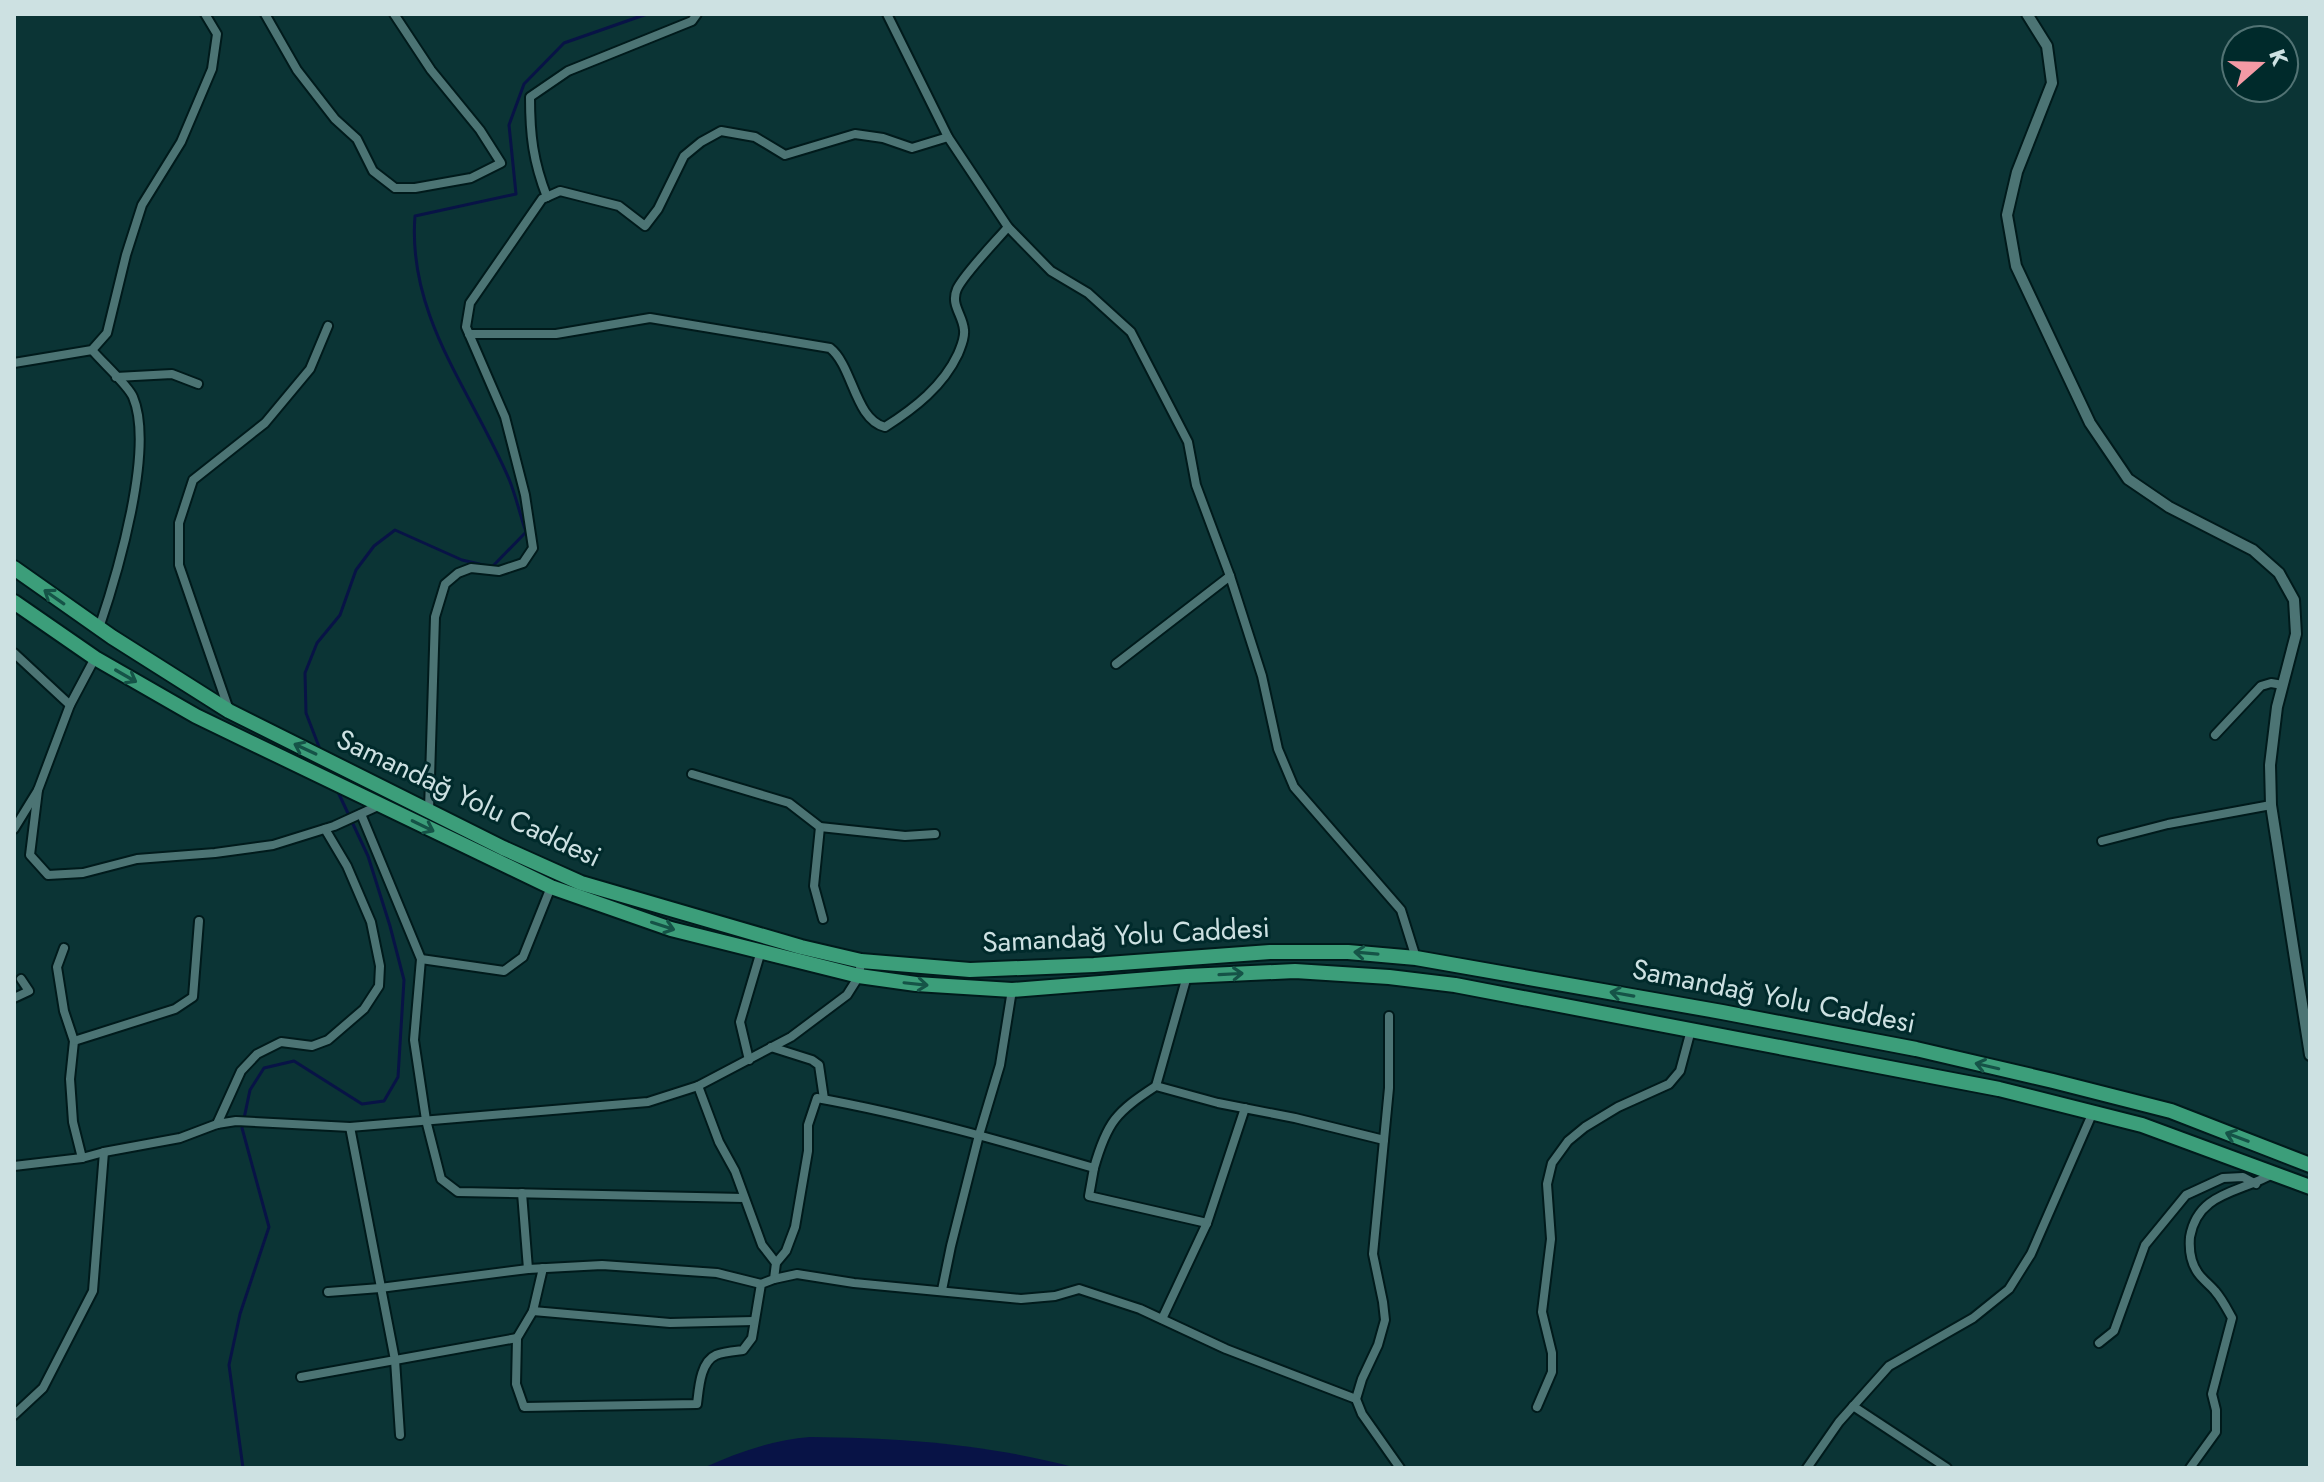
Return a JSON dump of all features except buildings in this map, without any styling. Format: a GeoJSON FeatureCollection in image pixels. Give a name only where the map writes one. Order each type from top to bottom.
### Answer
{"type":"FeatureCollection","features":[{"type":"Feature","properties":{"kind":"highway","name":"Samandağ Yolu Caddesi"},"geometry":{"type":"LineString","coordinates":[[14,568],[99,628],[229,711],[503,848],[581,883],[916,984],[1012,990],[1295,971],[1455,985],[1999,1089],[2094,1111],[2142,1125],[2310,1187]]}},
{"type":"Feature","properties":{"kind":"highway","name":"Samandağ Yolu Caddesi"},"geometry":{"type":"LineString","coordinates":[[14,602],[95,658],[196,716],[551,887],[671,929],[761,951],[860,968],[970,970],[1094,965],[1270,952],[1348,952],[1416,958],[1737,1014],[1916,1049],[2038,1077],[2171,1111],[2310,1165]]}},
{"type":"Feature","properties":{"kind":"street"},"geometry":{"type":"LineString","coordinates":[[14,363],[92,350],[107,333],[142,205],[181,142],[212,69],[217,34],[205,14]]}},
{"type":"Feature","properties":{"kind":"street"},"geometry":{"type":"LineString","coordinates":[[265,14],[297,70],[335,119],[357,139],[373,171],[395,188],[415,188],[471,178],[501,163],[480,130],[431,70],[394,14]]}},
{"type":"Feature","properties":{"kind":"street"},"geometry":{"type":"LineString","coordinates":[[547,197],[536,169],[530,132],[530,97],[568,71],[692,21],[697,14]]}},
{"type":"Feature","properties":{"kind":"street"},"geometry":{"type":"LineString","coordinates":[[887,14],[948,137],[1008,227],[1051,271],[1088,293],[1131,332],[1188,442],[1196,485],[1230,576],[1262,676],[1278,749],[1294,787],[1401,910],[1416,958]]}},
{"type":"Feature","properties":{"kind":"street"},"geometry":{"type":"LineString","coordinates":[[2027,14],[2047,46],[2052,83],[2017,172],[2007,215],[2016,266],[2090,423],[2128,479],[2169,507],[2253,550],[2279,573],[2294,600],[2296,634],[2277,707],[2270,765],[2271,805],[2310,1055]]}},
{"type":"Feature","properties":{"kind":"street"},"geometry":{"type":"LineString","coordinates":[[429,810],[435,617],[445,584],[458,573],[471,568],[499,571],[523,563],[533,548],[525,495],[505,417],[466,327],[470,303],[542,199],[560,191],[619,206],[645,226],[658,209],[684,156],[721,131],[755,137],[785,155],[855,134],[883,138],[912,148],[948,137]]}},
{"type":"Feature","properties":{"kind":"street"},"geometry":{"type":"LineString","coordinates":[[469,334],[556,334],[650,318],[830,348],[839,355],[872,421],[885,427],[901,417],[950,372],[964,339],[964,329],[954,303],[957,290],[1008,227]]}},
{"type":"Feature","properties":{"kind":"street"},"geometry":{"type":"LineString","coordinates":[[229,711],[179,565],[179,523],[193,480],[265,423],[310,369],[328,326]]}},
{"type":"Feature","properties":{"kind":"street"},"geometry":{"type":"LineString","coordinates":[[92,350],[133,396],[139,425],[138,467],[126,536],[99,628]]}},
{"type":"Feature","properties":{"kind":"street"},"geometry":{"type":"LineString","coordinates":[[116,377],[172,374],[198,384]]}},
{"type":"Feature","properties":{"kind":"street"},"geometry":{"type":"LineString","coordinates":[[1116,664],[1230,576]]}},
{"type":"Feature","properties":{"kind":"street"},"geometry":{"type":"LineString","coordinates":[[14,653],[70,705]]}},
{"type":"Feature","properties":{"kind":"street"},"geometry":{"type":"LineString","coordinates":[[14,829],[38,790],[70,705],[95,658]]}},
{"type":"Feature","properties":{"kind":"street"},"geometry":{"type":"LineString","coordinates":[[2215,735],[2261,686],[2271,683],[2283,685]]}},
{"type":"Feature","properties":{"kind":"street"},"geometry":{"type":"LineString","coordinates":[[692,774],[789,803],[820,827],[905,836],[935,834]]}},
{"type":"Feature","properties":{"kind":"street"},"geometry":{"type":"LineString","coordinates":[[38,790],[30,855],[48,875],[83,873],[137,859],[273,845],[325,829],[380,805]]}},
{"type":"Feature","properties":{"kind":"street"},"geometry":{"type":"LineString","coordinates":[[2102,841],[2168,824],[2271,805]]}},
{"type":"Feature","properties":{"kind":"street"},"geometry":{"type":"LineString","coordinates":[[358,815],[421,959],[414,1040],[426,1120],[441,1179],[458,1192],[744,1198]]}},
{"type":"Feature","properties":{"kind":"street"},"geometry":{"type":"LineString","coordinates":[[820,827],[814,886],[823,919]]}},
{"type":"Feature","properties":{"kind":"street"},"geometry":{"type":"LineString","coordinates":[[217,1124],[241,1071],[257,1054],[281,1042],[312,1046],[328,1040],[364,1009],[379,986],[380,966],[371,922],[347,866],[325,829]]}},
{"type":"Feature","properties":{"kind":"street"},"geometry":{"type":"LineString","coordinates":[[421,959],[504,971],[523,957],[551,887]]}},
{"type":"Feature","properties":{"kind":"street"},"geometry":{"type":"LineString","coordinates":[[74,1041],[175,1009],[193,997],[199,921]]}},
{"type":"Feature","properties":{"kind":"street"},"geometry":{"type":"LineString","coordinates":[[64,948],[57,967],[64,1011],[74,1041],[70,1079],[73,1122],[82,1158]]}},
{"type":"Feature","properties":{"kind":"street"},"geometry":{"type":"LineString","coordinates":[[749,1060],[740,1022],[761,951]]}},
{"type":"Feature","properties":{"kind":"street"},"geometry":{"type":"LineString","coordinates":[[14,1166],[82,1158],[180,1138],[217,1124],[236,1121],[350,1127],[648,1102],[698,1086],[791,1037],[847,995],[860,968]]}},
{"type":"Feature","properties":{"kind":"street"},"geometry":{"type":"LineString","coordinates":[[1187,976],[1156,1086],[1117,1115],[1103,1136],[1089,1196],[1207,1223]]}},
{"type":"Feature","properties":{"kind":"street"},"geometry":{"type":"LineString","coordinates":[[14,998],[29,991],[21,979]]}},
{"type":"Feature","properties":{"kind":"street"},"geometry":{"type":"LineString","coordinates":[[942,1290],[979,1135],[1000,1065],[1012,990]]}},
{"type":"Feature","properties":{"kind":"street"},"geometry":{"type":"LineString","coordinates":[[1389,1016],[1389,1088],[1373,1254],[1385,1320],[1356,1399],[1362,1414],[1400,1468]]}},
{"type":"Feature","properties":{"kind":"street"},"geometry":{"type":"LineString","coordinates":[[1537,1407],[1552,1372],[1552,1353],[1542,1312],[1551,1239],[1547,1184],[1552,1163],[1568,1141],[1585,1127],[1618,1107],[1669,1084],[1680,1071],[1691,1029]]}},
{"type":"Feature","properties":{"kind":"street"},"geometry":{"type":"LineString","coordinates":[[771,1047],[819,1065],[824,1099]]}},
{"type":"Feature","properties":{"kind":"street"},"geometry":{"type":"LineString","coordinates":[[698,1086],[719,1142],[735,1171],[762,1245],[776,1263]]}},
{"type":"Feature","properties":{"kind":"street"},"geometry":{"type":"LineString","coordinates":[[1156,1086],[1384,1140]]}},
{"type":"Feature","properties":{"kind":"street"},"geometry":{"type":"LineString","coordinates":[[774,1279],[776,1263],[786,1251],[795,1227],[808,1151],[808,1125],[817,1098],[979,1135],[1094,1168]]}},
{"type":"Feature","properties":{"kind":"street"},"geometry":{"type":"LineString","coordinates":[[1162,1319],[1207,1223],[1245,1108]]}},
{"type":"Feature","properties":{"kind":"street"},"geometry":{"type":"LineString","coordinates":[[1807,1468],[1839,1422],[1889,1366],[1973,1318],[2009,1289],[2031,1254],[2094,1111]]}},
{"type":"Feature","properties":{"kind":"street"},"geometry":{"type":"LineString","coordinates":[[350,1127],[395,1360],[400,1435]]}},
{"type":"Feature","properties":{"kind":"street"},"geometry":{"type":"LineString","coordinates":[[14,1415],[43,1388],[93,1291],[104,1152]]}},
{"type":"Feature","properties":{"kind":"street"},"geometry":{"type":"LineString","coordinates":[[2190,1468],[2216,1432],[2212,1394],[2232,1318],[2217,1293],[2198,1273],[2191,1257],[2193,1225],[2209,1202],[2256,1184],[2275,1173]]}},
{"type":"Feature","properties":{"kind":"street"},"geometry":{"type":"LineString","coordinates":[[2099,1343],[2114,1331],[2145,1245],[2186,1195],[2223,1178],[2243,1177],[2256,1184]]}},
{"type":"Feature","properties":{"kind":"street"},"geometry":{"type":"LineString","coordinates":[[522,1193],[528,1269]]}},
{"type":"Feature","properties":{"kind":"street"},"geometry":{"type":"LineString","coordinates":[[328,1292],[528,1269],[602,1265],[717,1273],[761,1284],[797,1274],[854,1283],[1021,1299],[1055,1296],[1079,1289],[1112,1299],[1226,1349],[1356,1399]]}},
{"type":"Feature","properties":{"kind":"street"},"geometry":{"type":"LineString","coordinates":[[543,1268],[533,1311],[517,1338],[516,1384],[524,1407],[697,1404],[707,1361],[716,1355],[743,1350],[752,1338],[761,1284]]}},
{"type":"Feature","properties":{"kind":"street"},"geometry":{"type":"LineString","coordinates":[[533,1311],[670,1323],[754,1321]]}},
{"type":"Feature","properties":{"kind":"street"},"geometry":{"type":"LineString","coordinates":[[301,1377],[517,1338]]}},
{"type":"Feature","properties":{"kind":"street"},"geometry":{"type":"LineString","coordinates":[[1853,1406],[1947,1468]]}},
{"type":"Feature","properties":{"kind":"shaded area"},"geometry":{"type":"Polygon","coordinates":[[[810,1437],[945,1444],[1010,1453],[1077,1468],[703,1468],[755,1448],[810,1437]]]}},
{"type":"Feature","properties":{"kind":"waterway"},"geometry":{"type":"LineString","coordinates":[[321,752],[306,713],[305,673],[317,643],[340,615],[356,570],[374,546],[395,530],[462,560],[492,567],[526,532],[509,479],[431,320],[415,252],[415,216],[516,194],[509,125],[524,84],[564,43],[647,14]]}},
{"type":"Feature","properties":{"kind":"waterway"},"geometry":{"type":"LineString","coordinates":[[243,1468],[229,1365],[240,1314],[269,1227],[242,1128],[250,1090],[264,1068],[294,1061],[362,1104],[384,1101],[398,1077],[404,980],[368,856],[338,792]]}}]}
